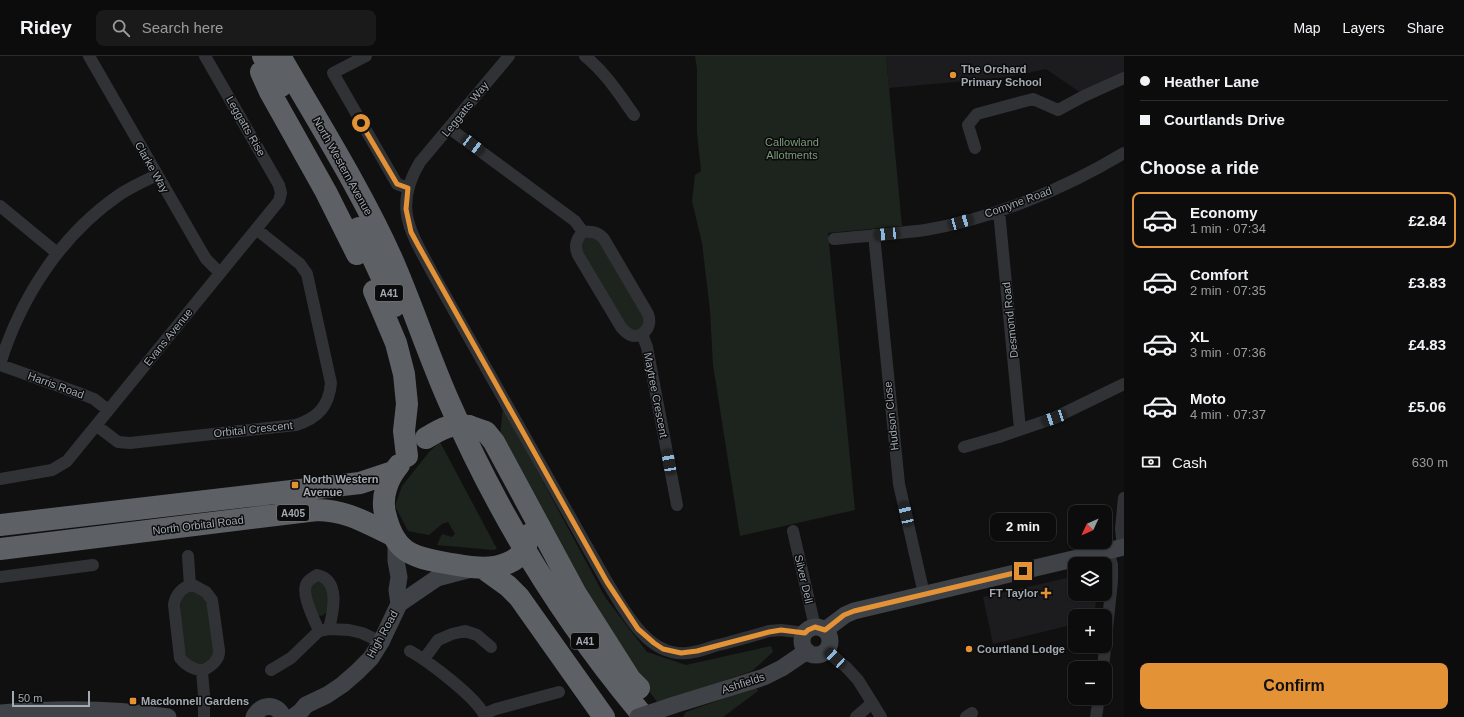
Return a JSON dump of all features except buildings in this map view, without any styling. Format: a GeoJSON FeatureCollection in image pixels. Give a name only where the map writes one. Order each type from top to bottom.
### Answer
{"type":"FeatureCollection","features":[{"type":"Feature","properties":{"kind":"highway"},"geometry":{"type":"LineString","coordinates":[[254,56],[270,92],[326,192],[352,244],[396,343],[404,374],[407,404],[404,431],[407,456]]}},
{"type":"Feature","properties":{"kind":"highway","name":"North Western Avenue"},"geometry":{"type":"LineString","coordinates":[[263,56],[320,153],[369,248],[455,450],[512,557],[580,660],[625,717]]}},
{"type":"Feature","properties":{"kind":"highway","name":"North Western Avenue"},"geometry":{"type":"LineString","coordinates":[[280,56],[364,202],[392,259],[450,404],[474,456],[510,524],[575,627],[608,673],[644,717]]}},
{"type":"Feature","properties":{"kind":"highway"},"geometry":{"type":"LineString","coordinates":[[291,56],[309,79],[381,207],[436,328],[474,428]]}},
{"type":"Feature","properties":{"kind":"highway"},"geometry":{"type":"LineString","coordinates":[[394,539],[384,510],[386,486],[393,472],[426,438],[449,426],[460,425],[486,432],[494,442],[576,594],[630,679],[669,711]]}},
{"type":"Feature","properties":{"kind":"highway","name":"North Orbital Road"},"geometry":{"type":"LineString","coordinates":[[0,525],[360,483],[393,472]]}},
{"type":"Feature","properties":{"kind":"highway","name":"North Orbital Road"},"geometry":{"type":"LineString","coordinates":[[0,549],[317,510],[332,510],[349,515],[394,539],[407,552],[420,558],[484,568]]}},
{"type":"Feature","properties":{"kind":"highway"},"geometry":{"type":"LineString","coordinates":[[484,568],[508,564],[519,556],[526,546],[530,534],[530,510]]}},
{"type":"Feature","properties":{"kind":"highway"},"geometry":{"type":"LineString","coordinates":[[484,568],[508,586],[519,597],[604,717]]}},
{"type":"Feature","properties":{"kind":"street","name":"Clarke Way"},"geometry":{"type":"LineString","coordinates":[[89,56],[206,259],[220,273]]}},
{"type":"Feature","properties":{"kind":"street","name":"Leggatts Rise"},"geometry":{"type":"LineString","coordinates":[[205,56],[279,185],[280,198]]}},
{"type":"Feature","properties":{"kind":"street"},"geometry":{"type":"LineString","coordinates":[[366,56],[333,73],[397,184],[408,188],[406,209],[411,232],[607,582],[638,629],[663,649],[681,653],[697,651],[769,632],[786,630],[815,630],[830,638],[830,642],[826,650],[819,654],[807,651],[804,648],[802,640],[815,630],[854,611],[1118,549]]}},
{"type":"Feature","properties":{"kind":"street","name":"Leggatts Way"},"geometry":{"type":"LineString","coordinates":[[408,188],[413,174],[420,162],[509,56]]}},
{"type":"Feature","properties":{"kind":"street"},"geometry":{"type":"LineString","coordinates":[[585,56],[611,84],[634,115]]}},
{"type":"Feature","properties":{"kind":"street"},"geometry":{"type":"LineString","coordinates":[[975,148],[968,126],[977,114],[1033,99],[1058,110],[1124,78]]}},
{"type":"Feature","properties":{"kind":"street"},"geometry":{"type":"LineString","coordinates":[[449,128],[575,221],[583,232]]}},
{"type":"Feature","properties":{"kind":"street","name":"Comyne Road"},"geometry":{"type":"LineString","coordinates":[[834,239],[925,230],[999,211],[1059,188],[1095,170],[1124,153]]}},
{"type":"Feature","properties":{"kind":"street"},"geometry":{"type":"LineString","coordinates":[[0,364],[10,334],[43,272],[82,226],[100,210],[120,194],[157,174]]}},
{"type":"Feature","properties":{"kind":"street","name":"Evans Avenue"},"geometry":{"type":"LineString","coordinates":[[0,479],[52,470],[67,461],[276,206],[280,198]]}},
{"type":"Feature","properties":{"kind":"street"},"geometry":{"type":"LineString","coordinates":[[0,206],[58,254]]}},
{"type":"Feature","properties":{"kind":"street","name":"Desmond Road"},"geometry":{"type":"LineString","coordinates":[[999,211],[1020,429]]}},
{"type":"Feature","properties":{"kind":"street","name":"Orbital Crescent"},"geometry":{"type":"LineString","coordinates":[[97,426],[118,442],[130,443],[296,425],[309,421],[322,410],[330,396],[331,383],[307,274],[300,264],[256,229]]}},
{"type":"Feature","properties":{"kind":"street"},"geometry":{"type":"LineString","coordinates":[[583,232],[593,232],[604,239],[648,314],[650,324],[646,331],[639,336],[633,336],[625,331],[578,255],[576,250],[576,242],[578,236],[583,232]]}},
{"type":"Feature","properties":{"kind":"street","name":"Hudson Close"},"geometry":{"type":"LineString","coordinates":[[874,235],[899,484],[924,594]]}},
{"type":"Feature","properties":{"kind":"street","name":"Maytree Crescent"},"geometry":{"type":"LineString","coordinates":[[642,334],[647,347],[677,505]]}},
{"type":"Feature","properties":{"kind":"street","name":"Harris Road"},"geometry":{"type":"LineString","coordinates":[[0,364],[94,399],[108,410]]}},
{"type":"Feature","properties":{"kind":"street"},"geometry":{"type":"LineString","coordinates":[[964,447],[1054,418],[1124,384]]}},
{"type":"Feature","properties":{"kind":"street"},"geometry":{"type":"LineString","coordinates":[[1103,661],[1112,581],[1112,565],[1118,549],[1124,498]]}},
{"type":"Feature","properties":{"kind":"street","name":"Silver Dell"},"geometry":{"type":"LineString","coordinates":[[793,531],[815,630]]}},
{"type":"Feature","properties":{"kind":"street","name":"High Road"},"geometry":{"type":"LineString","coordinates":[[394,539],[399,577],[397,590],[399,604]]}},
{"type":"Feature","properties":{"kind":"street"},"geometry":{"type":"LineString","coordinates":[[188,556],[190,586]]}},
{"type":"Feature","properties":{"kind":"street"},"geometry":{"type":"LineString","coordinates":[[0,577],[93,565]]}},
{"type":"Feature","properties":{"kind":"street","name":"High Road"},"geometry":{"type":"LineString","coordinates":[[250,716],[264,707],[278,712],[299,704],[306,705],[327,695],[342,685],[371,658],[381,642],[399,604],[437,578],[484,568]]}},
{"type":"Feature","properties":{"kind":"street"},"geometry":{"type":"LineString","coordinates":[[193,585],[206,592],[212,600],[219,650],[219,654],[212,665],[202,671],[183,663],[179,652],[174,601],[183,589],[193,585]]}},
{"type":"Feature","properties":{"kind":"street"},"geometry":{"type":"LineString","coordinates":[[271,670],[291,658],[324,630],[362,633],[381,642]]}},
{"type":"Feature","properties":{"kind":"street"},"geometry":{"type":"LineString","coordinates":[[424,659],[438,640],[452,634],[466,631],[477,635],[490,647]]}},
{"type":"Feature","properties":{"kind":"street"},"geometry":{"type":"LineString","coordinates":[[826,650],[858,680],[881,717]]}},
{"type":"Feature","properties":{"kind":"street"},"geometry":{"type":"LineString","coordinates":[[410,651],[439,670],[477,705],[485,716],[496,709],[559,692]]}},
{"type":"Feature","properties":{"kind":"street","name":"Ashfields"},"geometry":{"type":"LineString","coordinates":[[638,717],[669,711],[764,677],[782,668],[807,651]]}},
{"type":"Feature","properties":{"kind":"street"},"geometry":{"type":"LineString","coordinates":[[202,671],[204,717]]}},
{"type":"Feature","properties":{"kind":"street"},"geometry":{"type":"LineString","coordinates":[[856,717],[872,703]]}},
{"type":"Feature","properties":{"kind":"street","name":"High Road"},"geometry":{"type":"LineString","coordinates":[[293,717],[302,712],[306,705]]}},
{"type":"Feature","properties":{"kind":"street"},"geometry":{"type":"LineString","coordinates":[[1096,717],[1098,705]]}},
{"type":"Feature","properties":{"kind":"street"},"geometry":{"type":"LineString","coordinates":[[0,713],[120,710],[168,717]]}},
{"type":"Feature","properties":{"kind":"shaded area","name":"The Orchard Primary School"},"geometry":{"type":"Polygon","coordinates":[[[886,56],[1124,56],[1124,73],[1081,93],[1046,69],[1009,77],[889,88],[886,56]]]}},
{"type":"Feature","properties":{"kind":"shaded area"},"geometry":{"type":"Polygon","coordinates":[[[1068,578],[1068,601],[1096,601],[1095,609],[1068,609],[1068,626],[993,644],[983,597],[1068,578]]]}},
{"type":"Feature","properties":{"kind":"green space","name":"Callowland Allotments"},"geometry":{"type":"Polygon","coordinates":[[[695,56],[886,56],[902,226],[828,233],[855,510],[740,536],[713,365],[710,311],[702,243],[692,201],[695,175],[701,171],[697,133],[697,69],[695,56]]]}},
{"type":"Feature","properties":{"kind":"green space"},"geometry":{"type":"Polygon","coordinates":[[[589,237],[593,237],[600,242],[644,317],[644,325],[637,331],[629,329],[581,254],[581,246],[584,240],[589,237]]]}},
{"type":"Feature","properties":{"kind":"green space"},"geometry":{"type":"Polygon","coordinates":[[[503,407],[605,597],[647,652],[686,665],[771,646],[773,652],[752,671],[658,703],[628,664],[500,437],[503,407]]]}},
{"type":"Feature","properties":{"kind":"green space"},"geometry":{"type":"Polygon","coordinates":[[[440,442],[497,549],[493,550],[437,545],[442,534],[452,537],[455,534],[448,522],[442,524],[429,535],[408,531],[395,506],[402,486],[429,452],[440,442]]]}},
{"type":"Feature","properties":{"kind":"green space"},"geometry":{"type":"Polygon","coordinates":[[[316,581],[324,584],[328,592],[328,611],[322,616],[317,615],[311,606],[311,586],[316,581]]]}},
{"type":"Feature","properties":{"kind":"green space"},"geometry":{"type":"Polygon","coordinates":[[[190,589],[208,600],[214,648],[213,656],[201,666],[192,663],[182,652],[180,597],[190,589]]]}},
{"type":"Feature","properties":{"kind":"green space"},"geometry":{"type":"Polygon","coordinates":[[[756,687],[758,691],[723,717],[683,717],[686,712],[756,687]]]}},
{"type":"Feature","properties":{"kind":"place","name":"The Orchard Primary School"},"geometry":{"type":"Point","coordinates":[953,75]}},
{"type":"Feature","properties":{"kind":"place","name":"North Western Avenue"},"geometry":{"type":"Point","coordinates":[295,485]}},
{"type":"Feature","properties":{"kind":"place","name":"FT Taylor"},"geometry":{"type":"Point","coordinates":[1046,593]}},
{"type":"Feature","properties":{"kind":"place","name":"Courtland Lodge"},"geometry":{"type":"Point","coordinates":[969,649]}},
{"type":"Feature","properties":{"kind":"place","name":"Macdonnell Gardens"},"geometry":{"type":"Point","coordinates":[133,701]}},
{"type":"Feature","properties":{"kind":"route"},"geometry":{"type":"LineString","coordinates":[[361,123],[397,184],[408,188],[406,209],[411,232],[510,411],[607,582],[638,629],[654,643],[663,649],[673,652],[688,653],[769,632],[792,630],[805,633],[811,628],[815,627],[825,630],[844,615],[854,611],[1023,571]]}}]}
